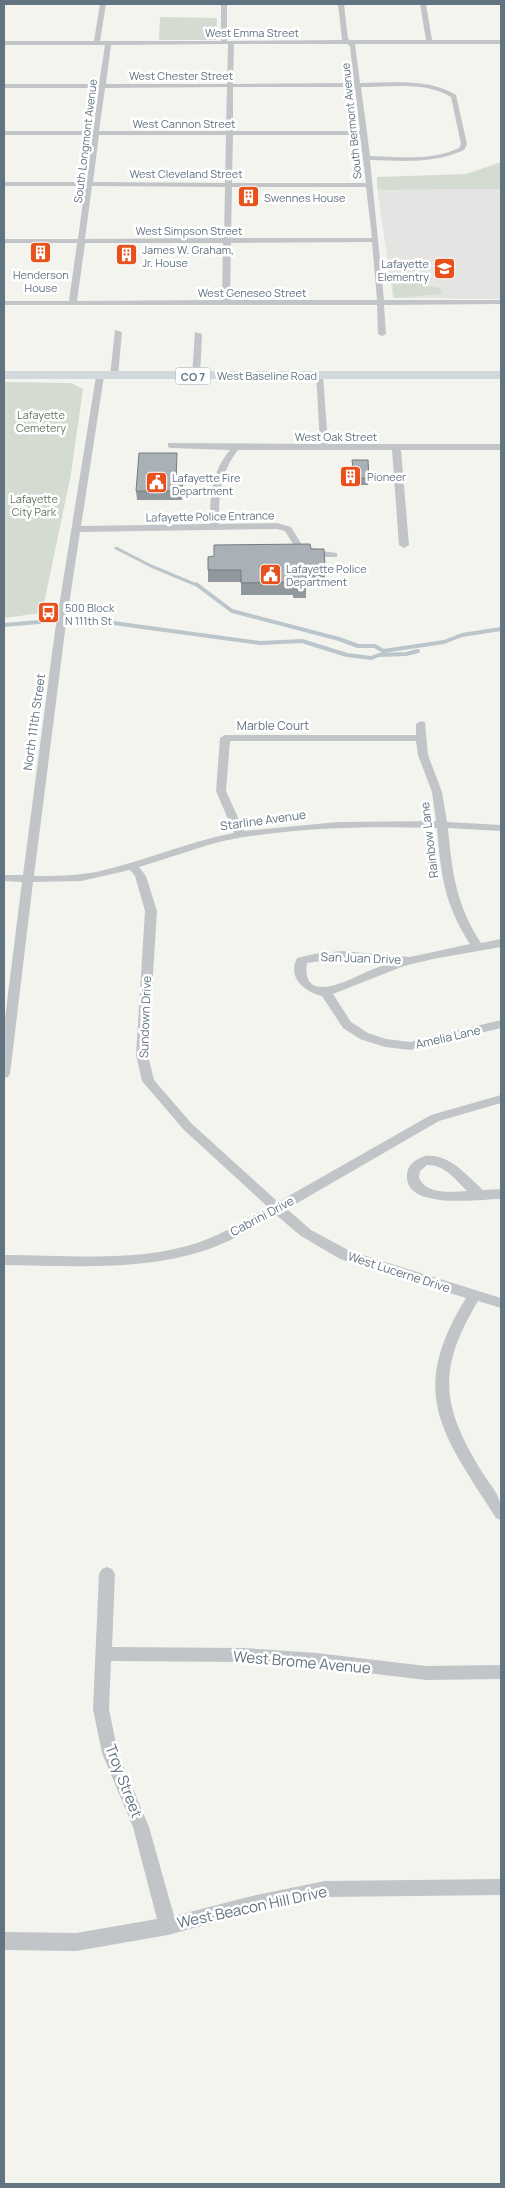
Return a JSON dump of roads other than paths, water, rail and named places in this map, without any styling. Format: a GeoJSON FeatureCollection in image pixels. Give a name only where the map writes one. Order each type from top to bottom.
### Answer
{"type":"FeatureCollection","features":[{"type":"Feature","properties":{"kind":"main road","name":"West Baseline Road"},"geometry":{"type":"LineString","coordinates":[[4,375],[501,375]]}},
{"type":"Feature","properties":{"kind":"street"},"geometry":{"type":"LineString","coordinates":[[97,42],[102,4]]}},
{"type":"Feature","properties":{"kind":"street"},"geometry":{"type":"LineString","coordinates":[[224,4],[229,86],[226,303]]}},
{"type":"Feature","properties":{"kind":"street","name":"South Bermont Avenue"},"geometry":{"type":"LineString","coordinates":[[342,4],[345,40],[353,44],[364,132],[381,303],[382,334]]}},
{"type":"Feature","properties":{"kind":"street"},"geometry":{"type":"LineString","coordinates":[[423,4],[429,42]]}},
{"type":"Feature","properties":{"kind":"street","name":"South Longmont Avenue"},"geometry":{"type":"LineString","coordinates":[[73,303],[108,42]]}},
{"type":"Feature","properties":{"kind":"street","name":"West Emma Street"},"geometry":{"type":"LineString","coordinates":[[4,43],[501,42]]}},
{"type":"Feature","properties":{"kind":"street","name":"West Chester Street"},"geometry":{"type":"LineString","coordinates":[[4,86],[423,85],[454,96],[464,144],[462,149],[444,156],[366,158]]}},
{"type":"Feature","properties":{"kind":"street","name":"West Cannon Street"},"geometry":{"type":"LineString","coordinates":[[4,133],[364,132]]}},
{"type":"Feature","properties":{"kind":"street","name":"West Cleveland Street"},"geometry":{"type":"LineString","coordinates":[[4,184],[369,185]]}},
{"type":"Feature","properties":{"kind":"street","name":"West Simpson Street"},"geometry":{"type":"LineString","coordinates":[[4,241],[375,240]]}},
{"type":"Feature","properties":{"kind":"street","name":"West Geneseo Street"},"geometry":{"type":"LineString","coordinates":[[4,303],[501,302]]}},
{"type":"Feature","properties":{"kind":"street"},"geometry":{"type":"LineString","coordinates":[[114,376],[118,332]]}},
{"type":"Feature","properties":{"kind":"street"},"geometry":{"type":"LineString","coordinates":[[196,376],[198,334]]}},
{"type":"Feature","properties":{"kind":"street"},"geometry":{"type":"LineString","coordinates":[[319,375],[324,447]]}},
{"type":"Feature","properties":{"kind":"street","name":"North 111th Street"},"geometry":{"type":"LineString","coordinates":[[4,1074],[37,802],[75,529],[100,376]]}},
{"type":"Feature","properties":{"kind":"street","name":"West Oak Street"},"geometry":{"type":"LineString","coordinates":[[171,444],[236,447],[501,447]]}},
{"type":"Feature","properties":{"kind":"street"},"geometry":{"type":"LineString","coordinates":[[215,526],[215,484],[222,464],[236,447]]}},
{"type":"Feature","properties":{"kind":"street"},"geometry":{"type":"LineString","coordinates":[[396,447],[404,545]]}},
{"type":"Feature","properties":{"kind":"street","name":"Lafayette Police Entrance"},"geometry":{"type":"LineString","coordinates":[[75,529],[277,526],[288,529],[299,546],[321,554],[334,555]]}},
{"type":"Feature","properties":{"kind":"street","name":"Rainbow Lane"},"geometry":{"type":"LineString","coordinates":[[421,724],[423,753],[438,797],[445,868],[450,894],[466,931],[478,947]]}},
{"type":"Feature","properties":{"kind":"street","name":"Marble Court"},"geometry":{"type":"LineString","coordinates":[[240,835],[221,791],[225,738],[422,738]]}},
{"type":"Feature","properties":{"kind":"street","name":"Starline Avenue"},"geometry":{"type":"LineString","coordinates":[[4,878],[79,878],[105,874],[188,846],[240,835],[335,824],[441,824],[501,828]]}},
{"type":"Feature","properties":{"kind":"street","name":"Sundown Drive"},"geometry":{"type":"LineString","coordinates":[[132,864],[140,876],[151,911],[142,1055],[148,1081],[188,1127],[277,1208]]}},
{"type":"Feature","properties":{"kind":"street","name":"San Juan Drive"},"geometry":{"type":"LineString","coordinates":[[408,960],[339,955],[314,956],[301,961],[299,971],[301,979],[310,989],[326,992],[408,960],[501,943]]}},
{"type":"Feature","properties":{"kind":"street","name":"Amelia Lane"},"geometry":{"type":"LineString","coordinates":[[326,992],[347,1025],[364,1036],[385,1043],[410,1046],[501,1024]]}},
{"type":"Feature","properties":{"kind":"street","name":"Cabrini Drive"},"geometry":{"type":"LineString","coordinates":[[4,1260],[124,1260],[166,1256],[214,1242],[435,1118],[501,1099]]}},
{"type":"Feature","properties":{"kind":"street"},"geometry":{"type":"LineString","coordinates":[[478,1193],[501,1194]]}},
{"type":"Feature","properties":{"kind":"street","name":"West Lucerne Drive"},"geometry":{"type":"LineString","coordinates":[[277,1208],[306,1233],[345,1255],[501,1303]]}},
{"type":"Feature","properties":{"kind":"street"},"geometry":{"type":"LineString","coordinates":[[474,1295],[457,1323],[443,1371],[444,1410],[456,1439],[501,1514]]}},
{"type":"Feature","properties":{"kind":"street","name":"Troy Street"},"geometry":{"type":"LineString","coordinates":[[107,1574],[101,1709],[110,1753],[141,1827],[168,1926]]}},
{"type":"Feature","properties":{"kind":"street","name":"West Brome Avenue"},"geometry":{"type":"LineString","coordinates":[[103,1654],[245,1655],[317,1660],[426,1673],[501,1672]]}},
{"type":"Feature","properties":{"kind":"street","name":"West Beacon Hill Drive"},"geometry":{"type":"LineString","coordinates":[[4,1941],[76,1942],[168,1926],[252,1904],[325,1889],[501,1887]]}},
{"type":"Feature","properties":{"kind":"waterway"},"geometry":{"type":"LineString","coordinates":[[116,548],[151,566],[198,586]]}},
{"type":"Feature","properties":{"kind":"waterway"},"geometry":{"type":"LineString","coordinates":[[198,586],[232,611],[339,639],[358,646],[375,646],[383,651],[444,642],[462,635],[501,629]]}},
{"type":"Feature","properties":{"kind":"waterway"},"geometry":{"type":"LineString","coordinates":[[4,625],[39,622]]}},
{"type":"Feature","properties":{"kind":"waterway"},"geometry":{"type":"LineString","coordinates":[[79,622],[106,622],[260,643],[302,641],[347,655],[371,658],[379,655],[406,654],[418,651]]}},
{"type":"Feature","properties":{"kind":"place","name":"Swennes House"},"geometry":{"type":"Point","coordinates":[248,197]}},
{"type":"Feature","properties":{"kind":"place","name":"Henderson House"},"geometry":{"type":"Point","coordinates":[41,253]}},
{"type":"Feature","properties":{"kind":"place","name":"James W. Graham, Jr. House"},"geometry":{"type":"Point","coordinates":[126,255]}},
{"type":"Feature","properties":{"kind":"place","name":"Lafayette Elementry"},"geometry":{"type":"Point","coordinates":[445,269]}},
{"type":"Feature","properties":{"kind":"place","name":"Pioneer"},"geometry":{"type":"Point","coordinates":[351,476]}},
{"type":"Feature","properties":{"kind":"place","name":"Lafayette Fire Department"},"geometry":{"type":"Point","coordinates":[156,483]}},
{"type":"Feature","properties":{"kind":"place","name":"Lafayette Police Department"},"geometry":{"type":"Point","coordinates":[270,574]}},
{"type":"Feature","properties":{"kind":"place","name":"500 Block N 111th St"},"geometry":{"type":"Point","coordinates":[49,613]}},
{"type":"Feature","properties":{"kind":"park label","name":"Lafayette Cemetery"},"geometry":{"type":"Point","coordinates":[41,420]}},
{"type":"Feature","properties":{"kind":"park label","name":"Lafayette City Park"},"geometry":{"type":"Point","coordinates":[34,504]}}]}
